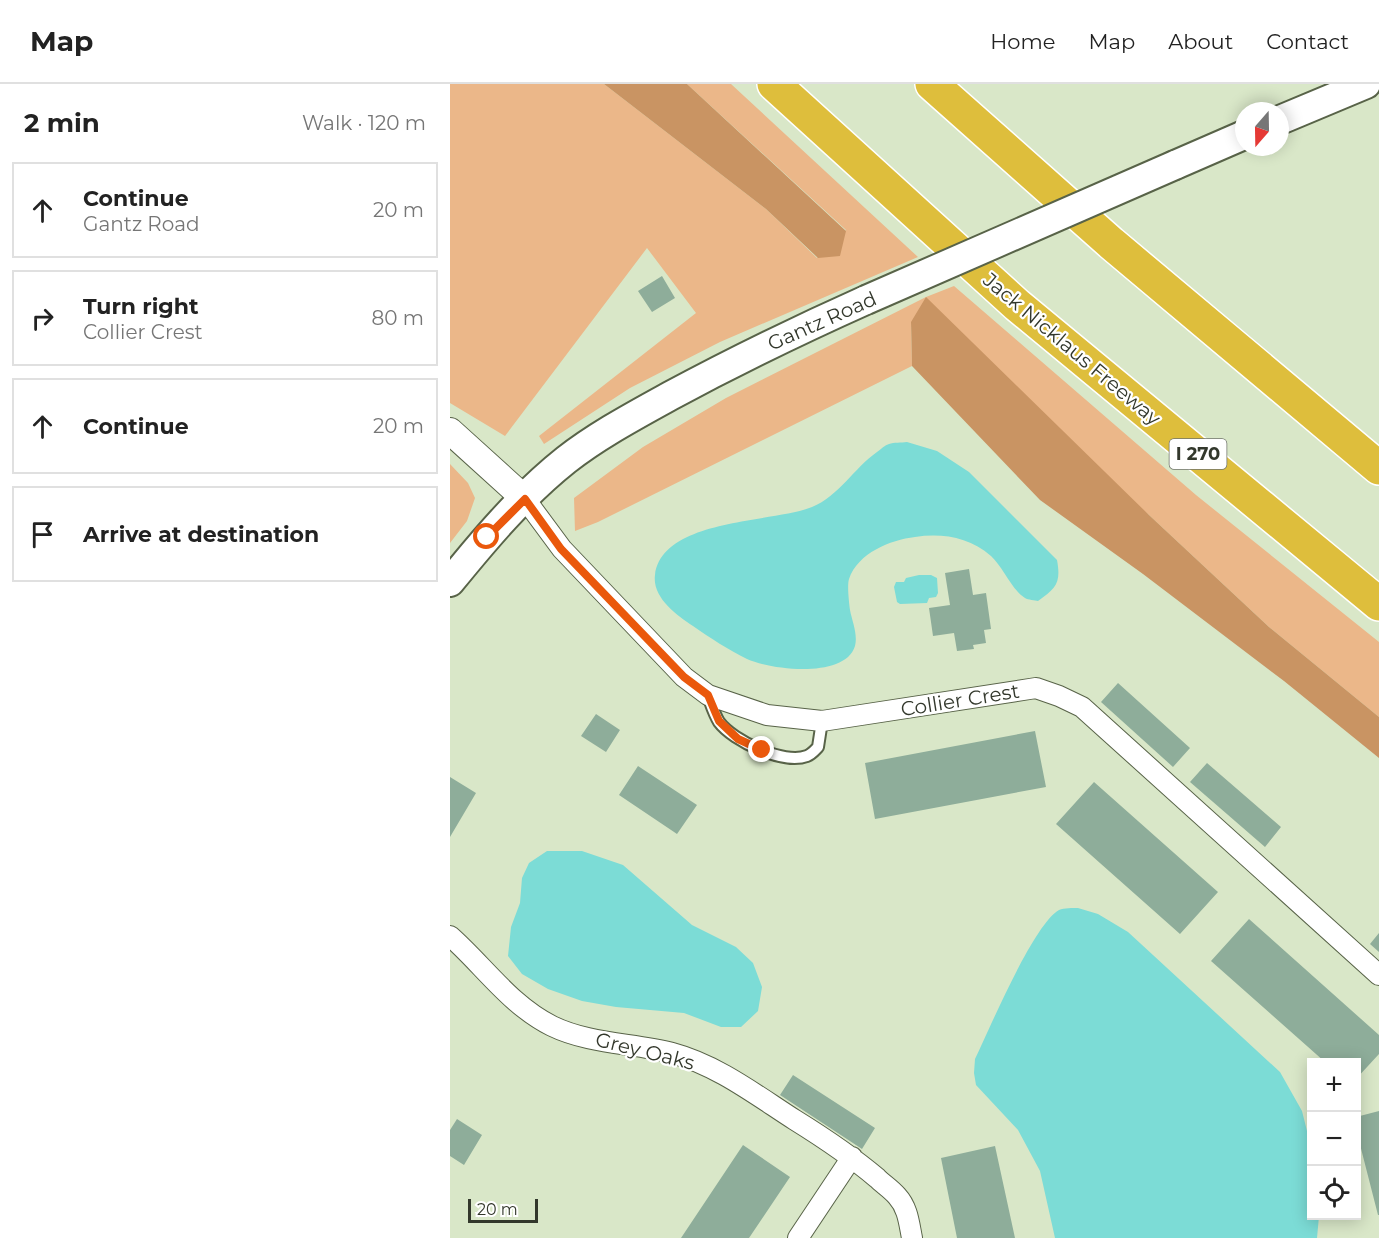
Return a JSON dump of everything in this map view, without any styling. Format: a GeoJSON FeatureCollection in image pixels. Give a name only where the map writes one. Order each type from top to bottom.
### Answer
{"type":"FeatureCollection","features":[{"type":"Feature","properties":{"kind":"highway","name":"Jack Nicklaus Freeway"},"geometry":{"type":"LineString","coordinates":[[774,84],[1017,305],[1379,604]]}},
{"type":"Feature","properties":{"kind":"highway"},"geometry":{"type":"LineString","coordinates":[[932,84],[1111,243],[1379,468]]}},
{"type":"Feature","properties":{"kind":"main road"},"geometry":{"type":"LineString","coordinates":[[1289,116],[1366,84]]}},
{"type":"Feature","properties":{"kind":"main road","name":"Gantz Road"},"geometry":{"type":"LineString","coordinates":[[450,582],[487,537],[525,499],[564,462],[596,438],[788,334],[1235,139]]}},
{"type":"Feature","properties":{"kind":"street"},"geometry":{"type":"LineString","coordinates":[[450,431],[525,499]]}},
{"type":"Feature","properties":{"kind":"street","name":"Collier Crest"},"geometry":{"type":"LineString","coordinates":[[525,499],[561,549],[684,677],[708,695],[767,715],[822,721],[1036,688],[1082,707],[1379,975]]}},
{"type":"Feature","properties":{"kind":"street","name":"Grey Oaks"},"geometry":{"type":"LineString","coordinates":[[450,936],[508,995],[530,1013],[554,1027],[589,1038],[672,1053],[702,1064],[729,1077],[852,1157],[898,1196],[908,1213],[912,1238]]}},
{"type":"Feature","properties":{"kind":"street"},"geometry":{"type":"LineString","coordinates":[[798,1238],[852,1157]]}},
{"type":"Feature","properties":{"kind":"lane"},"geometry":{"type":"LineString","coordinates":[[708,695],[719,721],[738,739],[787,758],[805,757],[818,747],[822,721]]}},
{"type":"Feature","properties":{"kind":"shaded area"},"geometry":{"type":"Polygon","coordinates":[[[450,84],[604,84],[766,209],[817,258],[846,230],[687,84],[731,84],[918,257],[720,342],[630,388],[544,444],[539,436],[696,313],[647,248],[505,436],[450,403],[450,84]]]}},
{"type":"Feature","properties":{"kind":"shaded area"},"geometry":{"type":"Polygon","coordinates":[[[604,84],[687,84],[846,231],[840,256],[818,258],[766,209],[604,84]]]}},
{"type":"Feature","properties":{"kind":"shaded area"},"geometry":{"type":"Polygon","coordinates":[[[954,286],[1196,495],[1379,642],[1379,717],[1269,627],[1149,515],[911,322],[912,366],[598,522],[575,531],[574,498],[643,447],[726,398],[926,297],[954,286]]]}},
{"type":"Feature","properties":{"kind":"shaded area"},"geometry":{"type":"Polygon","coordinates":[[[926,297],[1149,515],[1269,627],[1379,717],[1379,758],[1284,681],[1143,574],[1040,500],[912,366],[911,322],[926,297]]]}},
{"type":"Feature","properties":{"kind":"shaded area"},"geometry":{"type":"Polygon","coordinates":[[[450,464],[468,483],[475,498],[467,521],[450,543],[450,464]]]}},
{"type":"Feature","properties":{"kind":"water"},"geometry":{"type":"Polygon","coordinates":[[[907,442],[937,451],[969,472],[1057,560],[1058,579],[1050,592],[1038,601],[1025,598],[1016,590],[991,556],[974,544],[945,536],[915,537],[895,541],[867,555],[853,570],[849,579],[848,590],[856,637],[855,646],[848,656],[837,664],[806,669],[773,666],[747,659],[686,622],[661,598],[657,591],[655,575],[662,556],[677,543],[697,533],[721,526],[812,507],[830,496],[884,446],[907,442]]]}},
{"type":"Feature","properties":{"kind":"water"},"geometry":{"type":"Polygon","coordinates":[[[931,575],[937,578],[936,597],[929,598],[927,603],[900,604],[897,602],[894,587],[896,582],[904,582],[906,578],[931,575]]]}},
{"type":"Feature","properties":{"kind":"water"},"geometry":{"type":"Polygon","coordinates":[[[547,851],[582,851],[623,865],[692,925],[736,947],[753,963],[762,987],[758,1011],[741,1027],[721,1027],[684,1013],[616,1007],[582,1001],[548,989],[522,974],[508,956],[511,927],[520,903],[522,878],[529,863],[547,851]]]}},
{"type":"Feature","properties":{"kind":"water"},"geometry":{"type":"Polygon","coordinates":[[[1078,908],[1098,914],[1128,932],[1280,1072],[1302,1111],[1307,1131],[1307,1220],[1319,1220],[1317,1238],[1055,1238],[1040,1171],[1018,1130],[976,1085],[974,1073],[975,1059],[1025,956],[1049,919],[1059,910],[1078,908]]]}},
{"type":"Feature","properties":{"kind":"building"},"geometry":{"type":"Polygon","coordinates":[[[662,276],[675,298],[652,312],[638,291],[662,276]]]}},
{"type":"Feature","properties":{"kind":"building"},"geometry":{"type":"Polygon","coordinates":[[[969,569],[973,595],[986,593],[991,629],[984,630],[986,643],[973,645],[974,649],[957,651],[954,633],[933,636],[929,608],[950,605],[945,573],[969,569]]]}},
{"type":"Feature","properties":{"kind":"building"},"geometry":{"type":"Polygon","coordinates":[[[1118,683],[1190,748],[1173,767],[1101,702],[1118,683]]]}},
{"type":"Feature","properties":{"kind":"building"},"geometry":{"type":"Polygon","coordinates":[[[596,714],[620,730],[606,752],[581,736],[596,714]]]}},
{"type":"Feature","properties":{"kind":"building"},"geometry":{"type":"Polygon","coordinates":[[[1035,731],[1046,787],[875,819],[865,763],[1035,731]]]}},
{"type":"Feature","properties":{"kind":"building"},"geometry":{"type":"Polygon","coordinates":[[[1207,763],[1281,827],[1265,847],[1190,782],[1207,763]]]}},
{"type":"Feature","properties":{"kind":"building"},"geometry":{"type":"Polygon","coordinates":[[[638,766],[697,805],[677,834],[619,795],[638,766]]]}},
{"type":"Feature","properties":{"kind":"building"},"geometry":{"type":"Polygon","coordinates":[[[450,777],[476,793],[450,837],[450,777]]]}},
{"type":"Feature","properties":{"kind":"building"},"geometry":{"type":"Polygon","coordinates":[[[1094,782],[1218,892],[1180,934],[1056,824],[1094,782]]]}},
{"type":"Feature","properties":{"kind":"building"},"geometry":{"type":"Polygon","coordinates":[[[1249,919],[1379,1035],[1379,1054],[1361,1074],[1361,1058],[1320,1058],[1211,961],[1249,919]]]}},
{"type":"Feature","properties":{"kind":"building"},"geometry":{"type":"Polygon","coordinates":[[[1379,933],[1379,952],[1370,944],[1379,933]]]}},
{"type":"Feature","properties":{"kind":"building"},"geometry":{"type":"Polygon","coordinates":[[[793,1075],[875,1128],[862,1149],[780,1095],[793,1075]]]}},
{"type":"Feature","properties":{"kind":"building"},"geometry":{"type":"Polygon","coordinates":[[[1379,1111],[1379,1215],[1361,1149],[1361,1116],[1379,1111]]]}},
{"type":"Feature","properties":{"kind":"building"},"geometry":{"type":"Polygon","coordinates":[[[457,1119],[482,1135],[464,1165],[450,1156],[450,1130],[457,1119]]]}},
{"type":"Feature","properties":{"kind":"building"},"geometry":{"type":"Polygon","coordinates":[[[743,1145],[790,1177],[749,1238],[681,1238],[743,1145]]]}},
{"type":"Feature","properties":{"kind":"building"},"geometry":{"type":"Polygon","coordinates":[[[995,1146],[1015,1238],[957,1238],[941,1158],[995,1146]]]}},
{"type":"Feature","properties":{"kind":"route"},"geometry":{"type":"LineString","coordinates":[[487,537],[525,499],[561,549],[684,677],[708,695],[719,721],[738,739],[762,750]]}}]}
